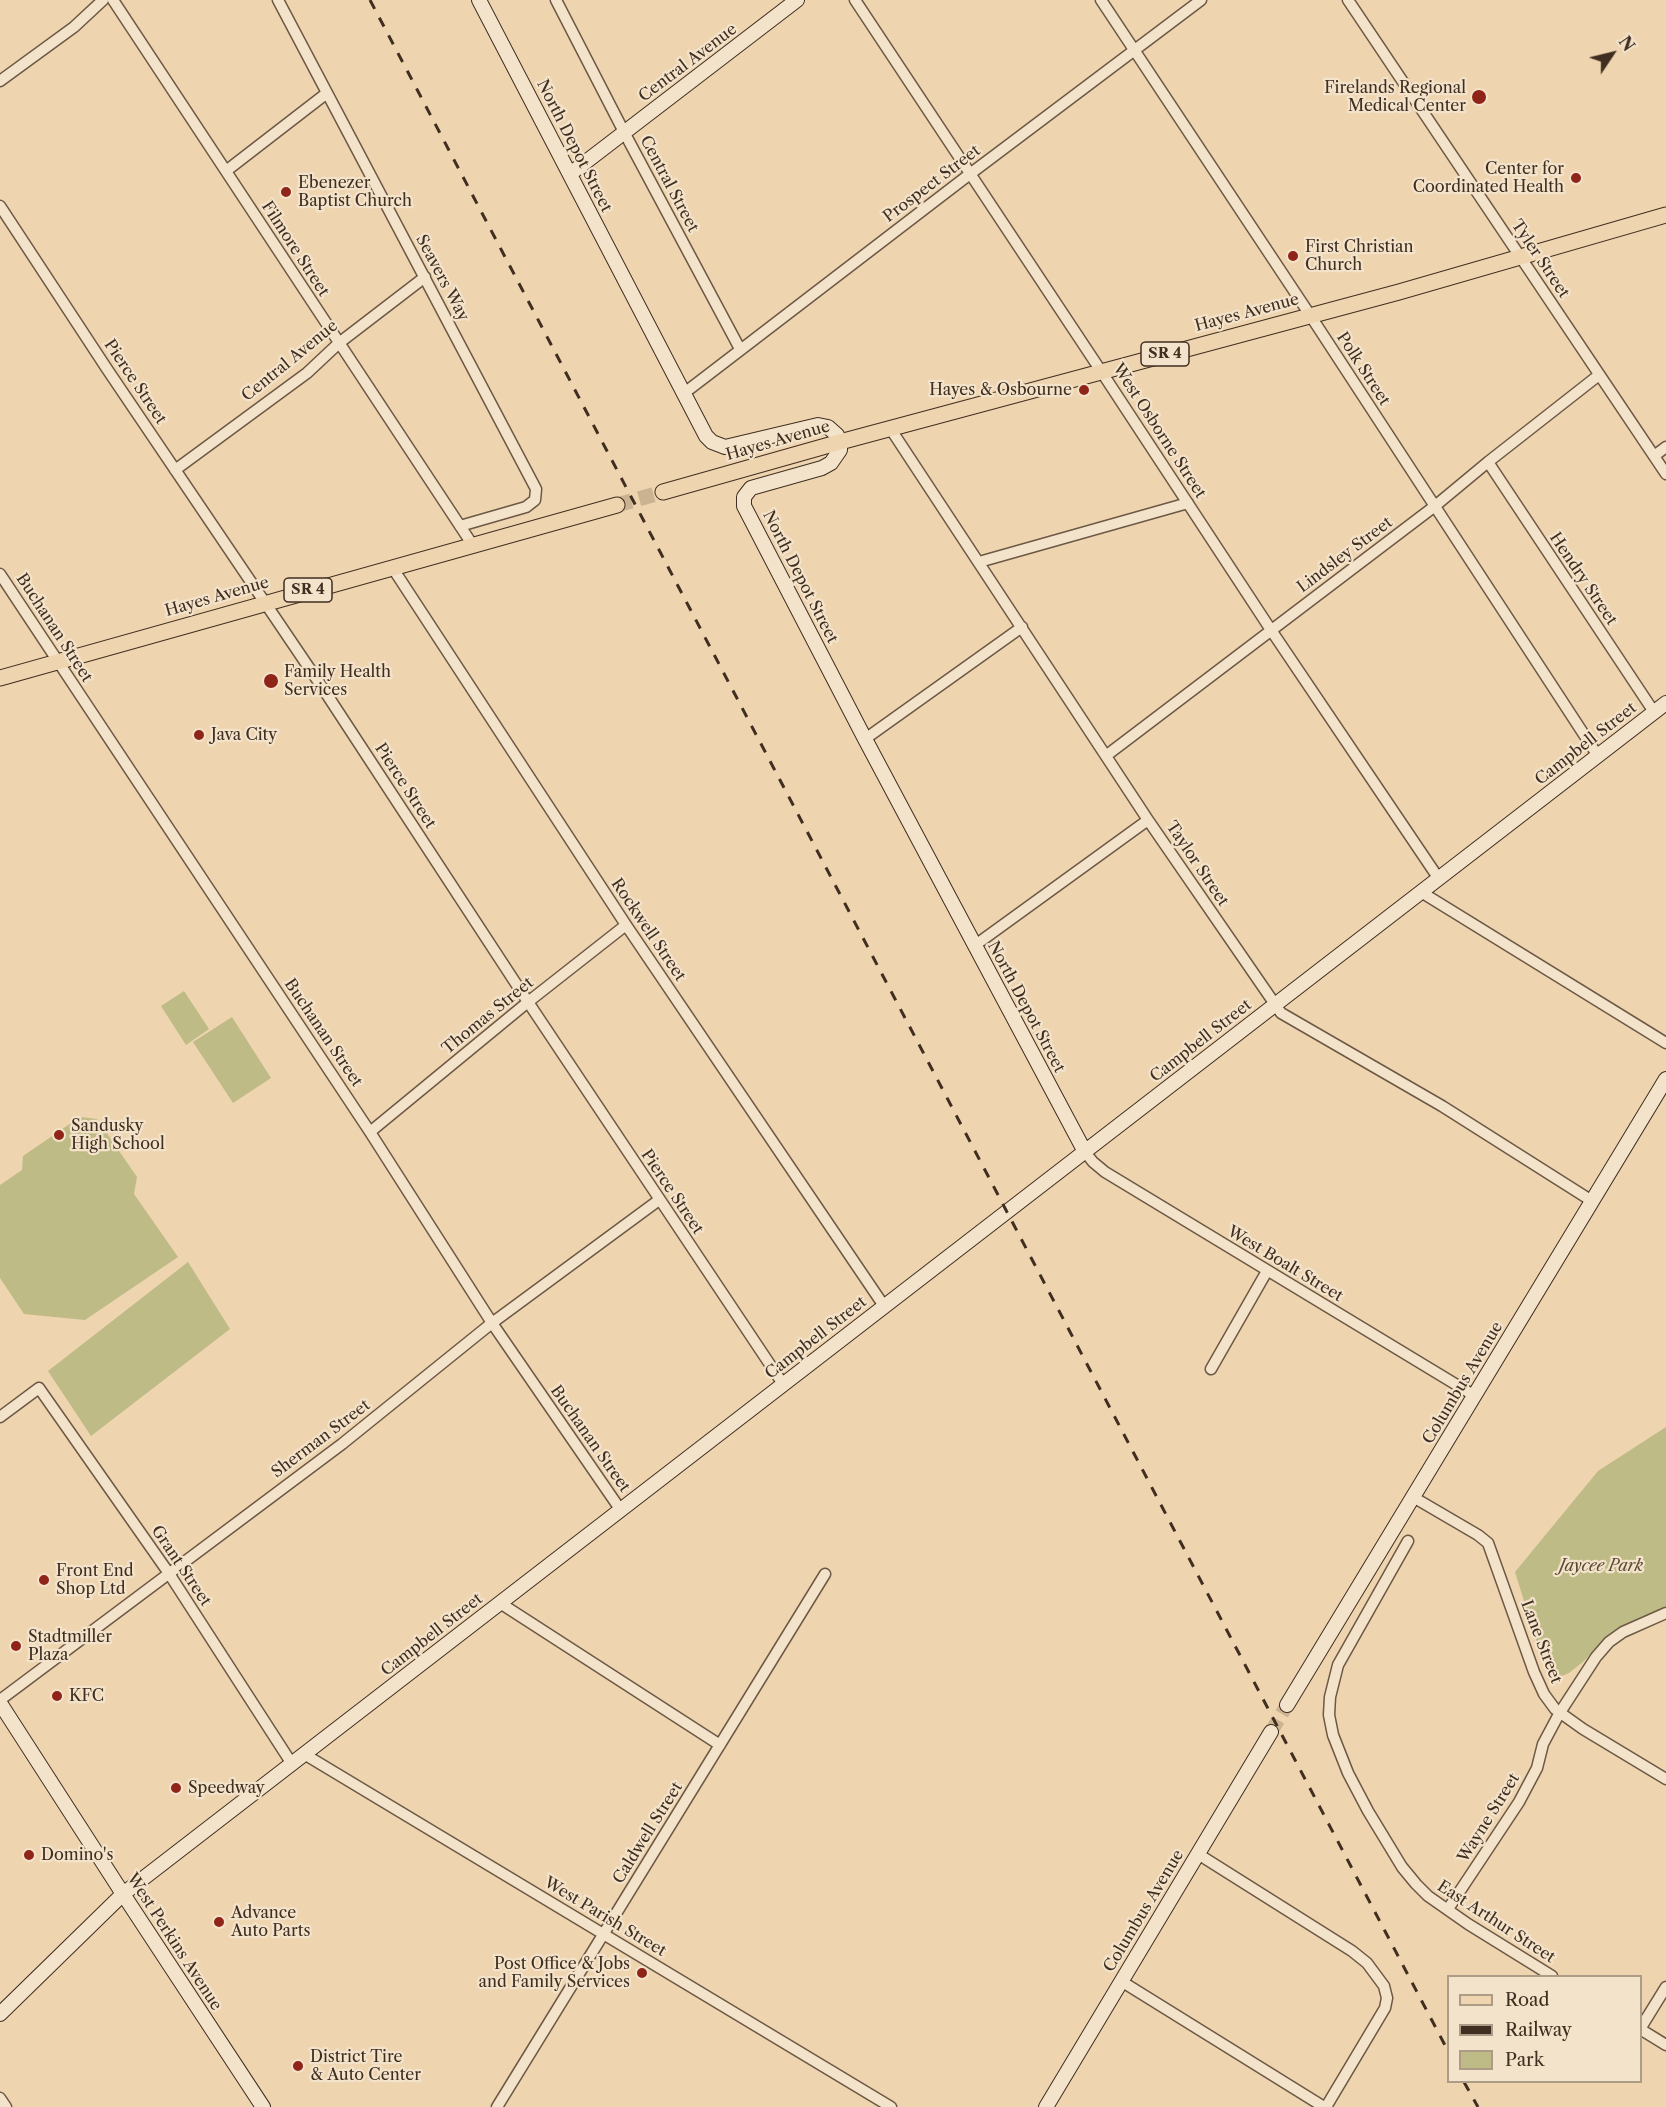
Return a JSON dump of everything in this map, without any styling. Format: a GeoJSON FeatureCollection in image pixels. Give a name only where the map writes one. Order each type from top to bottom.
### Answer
{"type":"FeatureCollection","features":[{"type":"Feature","properties":{"kind":"main road","name":"Hayes Avenue"},"geometry":{"type":"LineString","coordinates":[[663,492],[890,428],[1399,292],[1666,215]]}},
{"type":"Feature","properties":{"kind":"main road","name":"Hayes Avenue"},"geometry":{"type":"LineString","coordinates":[[0,678],[617,505]]}},
{"type":"Feature","properties":{"kind":"street"},"geometry":{"type":"LineString","coordinates":[[0,81],[74,27],[104,0]]}},
{"type":"Feature","properties":{"kind":"street","name":"Filmore Street"},"geometry":{"type":"LineString","coordinates":[[113,0],[472,544]]}},
{"type":"Feature","properties":{"kind":"street","name":"Seavers Way"},"geometry":{"type":"LineString","coordinates":[[278,0],[536,489],[535,500],[526,507],[460,526]]}},
{"type":"Feature","properties":{"kind":"street","name":"North Depot Street"},"geometry":{"type":"LineString","coordinates":[[479,0],[706,436],[721,446],[733,446],[818,425],[832,430],[840,442],[838,454],[829,464],[748,490],[744,501],[746,510],[974,946],[1085,1152]]}},
{"type":"Feature","properties":{"kind":"street","name":"Central Street"},"geometry":{"type":"LineString","coordinates":[[556,0],[740,349]]}},
{"type":"Feature","properties":{"kind":"street","name":"Central Avenue"},"geometry":{"type":"LineString","coordinates":[[570,174],[797,0]]}},
{"type":"Feature","properties":{"kind":"street","name":"West Osborne Street"},"geometry":{"type":"LineString","coordinates":[[855,0],[1271,630],[1439,879]]}},
{"type":"Feature","properties":{"kind":"street","name":"Polk Street"},"geometry":{"type":"LineString","coordinates":[[1101,0],[1598,756]]}},
{"type":"Feature","properties":{"kind":"street","name":"Prospect Street"},"geometry":{"type":"LineString","coordinates":[[683,393],[1201,0]]}},
{"type":"Feature","properties":{"kind":"street","name":"Tyler Street"},"geometry":{"type":"LineString","coordinates":[[1348,0],[1666,474]]}},
{"type":"Feature","properties":{"kind":"street"},"geometry":{"type":"LineString","coordinates":[[226,171],[327,93]]}},
{"type":"Feature","properties":{"kind":"street","name":"Pierce Street"},"geometry":{"type":"LineString","coordinates":[[1,211],[320,684],[528,1002],[783,1384]]}},
{"type":"Feature","properties":{"kind":"street","name":"Central Avenue"},"geometry":{"type":"LineString","coordinates":[[176,470],[306,372],[425,277]]}},
{"type":"Feature","properties":{"kind":"street","name":"Lindsley Street"},"geometry":{"type":"LineString","coordinates":[[1107,755],[1435,506],[1599,375]]}},
{"type":"Feature","properties":{"kind":"street","name":"Taylor Street"},"geometry":{"type":"LineString","coordinates":[[890,428],[1148,820],[1281,1013],[1442,1106],[1592,1201]]}},
{"type":"Feature","properties":{"kind":"street"},"geometry":{"type":"LineString","coordinates":[[1654,456],[1666,447]]}},
{"type":"Feature","properties":{"kind":"street","name":"Hendry Street"},"geometry":{"type":"LineString","coordinates":[[1488,462],[1654,712]]}},
{"type":"Feature","properties":{"kind":"street"},"geometry":{"type":"LineString","coordinates":[[979,562],[1188,503]]}},
{"type":"Feature","properties":{"kind":"street","name":"Rockwell Street"},"geometry":{"type":"LineString","coordinates":[[392,567],[626,925],[884,1306]]}},
{"type":"Feature","properties":{"kind":"street","name":"Buchanan Street"},"geometry":{"type":"LineString","coordinates":[[0,574],[370,1132],[492,1323],[620,1509]]}},
{"type":"Feature","properties":{"kind":"street"},"geometry":{"type":"LineString","coordinates":[[865,739],[1022,627]]}},
{"type":"Feature","properties":{"kind":"street","name":"Campbell Street"},"geometry":{"type":"LineString","coordinates":[[0,2014],[123,1894],[1666,703]]}},
{"type":"Feature","properties":{"kind":"street"},"geometry":{"type":"LineString","coordinates":[[974,946],[1148,820]]}},
{"type":"Feature","properties":{"kind":"street"},"geometry":{"type":"LineString","coordinates":[[1421,892],[1666,1043]]}},
{"type":"Feature","properties":{"kind":"street","name":"Thomas Street"},"geometry":{"type":"LineString","coordinates":[[370,1132],[626,925]]}},
{"type":"Feature","properties":{"kind":"street","name":"Columbus Avenue"},"geometry":{"type":"LineString","coordinates":[[1287,1705],[1666,1079]]}},
{"type":"Feature","properties":{"kind":"street","name":"West Boalt Street"},"geometry":{"type":"LineString","coordinates":[[1085,1152],[1105,1172],[1475,1396]]}},
{"type":"Feature","properties":{"kind":"street","name":"Sherman Street"},"geometry":{"type":"LineString","coordinates":[[0,1702],[168,1572],[342,1444],[492,1323],[659,1200]]}},
{"type":"Feature","properties":{"kind":"street"},"geometry":{"type":"LineString","coordinates":[[1211,1369],[1267,1271]]}},
{"type":"Feature","properties":{"kind":"street","name":"Grant Street"},"geometry":{"type":"LineString","coordinates":[[0,1416],[39,1388],[168,1572],[292,1764]]}},
{"type":"Feature","properties":{"kind":"street","name":"Lane Street"},"geometry":{"type":"LineString","coordinates":[[1413,1497],[1488,1543],[1534,1672],[1544,1694],[1559,1714],[1666,1779]]}},
{"type":"Feature","properties":{"kind":"street","name":"East Arthur Street"},"geometry":{"type":"LineString","coordinates":[[1408,1541],[1340,1661],[1332,1685],[1329,1715],[1333,1735],[1348,1773],[1368,1811],[1397,1859],[1420,1888],[1549,1975]]}},
{"type":"Feature","properties":{"kind":"street","name":"Caldwell Street"},"geometry":{"type":"LineString","coordinates":[[497,2107],[825,1574]]}},
{"type":"Feature","properties":{"kind":"street"},"geometry":{"type":"LineString","coordinates":[[500,1603],[720,1745]]}},
{"type":"Feature","properties":{"kind":"street","name":"Wayne Street"},"geometry":{"type":"LineString","coordinates":[[1448,1909],[1523,1795],[1537,1768],[1543,1743],[1590,1666],[1606,1645],[1623,1632],[1666,1613]]}},
{"type":"Feature","properties":{"kind":"street","name":"West Perkins Avenue"},"geometry":{"type":"LineString","coordinates":[[0,1702],[263,2107]]}},
{"type":"Feature","properties":{"kind":"street","name":"Columbus Avenue"},"geometry":{"type":"LineString","coordinates":[[1046,2107],[1271,1732]]}},
{"type":"Feature","properties":{"kind":"street","name":"West Parish Street"},"geometry":{"type":"LineString","coordinates":[[304,1754],[891,2107]]}},
{"type":"Feature","properties":{"kind":"street"},"geometry":{"type":"LineString","coordinates":[[1121,1981],[1325,2107],[1382,2015],[1387,2002],[1385,1988],[1367,1963],[1352,1951],[1198,1854]]}},
{"type":"Feature","properties":{"kind":"street"},"geometry":{"type":"LineString","coordinates":[[1642,2027],[1666,1987]]}},
{"type":"Feature","properties":{"kind":"street"},"geometry":{"type":"LineString","coordinates":[[1642,2030],[1666,2045]]}},
{"type":"Feature","properties":{"kind":"street"},"geometry":{"type":"LineString","coordinates":[[0,2098],[6,2107]]}},
{"type":"Feature","properties":{"kind":"green space"},"geometry":{"type":"Polygon","coordinates":[[[184,991],[209,1029],[186,1045],[161,1006],[184,991]]]}},
{"type":"Feature","properties":{"kind":"green space"},"geometry":{"type":"Polygon","coordinates":[[[232,1017],[271,1078],[233,1103],[193,1042],[232,1017]]]}},
{"type":"Feature","properties":{"kind":"green space"},"geometry":{"type":"Polygon","coordinates":[[[80,1117],[97,1119],[137,1177],[134,1194],[178,1257],[85,1320],[24,1314],[0,1278],[0,1185],[22,1170],[23,1156],[80,1117]]]}},
{"type":"Feature","properties":{"kind":"green space"},"geometry":{"type":"Polygon","coordinates":[[[188,1262],[230,1329],[91,1436],[48,1371],[188,1262]]]}},
{"type":"Feature","properties":{"kind":"green space","name":"Jaycee Park"},"geometry":{"type":"Polygon","coordinates":[[[1666,1427],[1666,1607],[1617,1629],[1569,1673],[1562,1676],[1552,1674],[1542,1659],[1515,1572],[1598,1471],[1666,1427]]]}},
{"type":"Feature","properties":{"kind":"tunnel"},"geometry":{"type":"LineString","coordinates":[[617,505],[663,492]]}},
{"type":"Feature","properties":{"kind":"tunnel"},"geometry":{"type":"LineString","coordinates":[[1271,1732],[1287,1705]]}},
{"type":"Feature","properties":{"kind":"railway"},"geometry":{"type":"LineString","coordinates":[[370,0],[1447,2049]]}},
{"type":"Feature","properties":{"kind":"railway"},"geometry":{"type":"LineString","coordinates":[[1465,2083],[1478,2107]]}},
{"type":"Feature","properties":{"kind":"place","name":"Firelands Regional Medical Center"},"geometry":{"type":"Point","coordinates":[1479,97]}},
{"type":"Feature","properties":{"kind":"place","name":"Center for Coordinated Health"},"geometry":{"type":"Point","coordinates":[1576,178]}},
{"type":"Feature","properties":{"kind":"place","name":"Ebenezer Baptist Church"},"geometry":{"type":"Point","coordinates":[286,192]}},
{"type":"Feature","properties":{"kind":"place","name":"First Christian Church"},"geometry":{"type":"Point","coordinates":[1293,256]}},
{"type":"Feature","properties":{"kind":"place","name":"Hayes & Osbourne"},"geometry":{"type":"Point","coordinates":[1084,390]}},
{"type":"Feature","properties":{"kind":"place","name":"Family Health Services"},"geometry":{"type":"Point","coordinates":[271,681]}},
{"type":"Feature","properties":{"kind":"place","name":"Java City"},"geometry":{"type":"Point","coordinates":[199,735]}},
{"type":"Feature","properties":{"kind":"place","name":"Sandusky High School"},"geometry":{"type":"Point","coordinates":[59,1135]}},
{"type":"Feature","properties":{"kind":"place","name":"Front End Shop Ltd"},"geometry":{"type":"Point","coordinates":[44,1580]}},
{"type":"Feature","properties":{"kind":"place","name":"Stadtmiller Plaza"},"geometry":{"type":"Point","coordinates":[16,1646]}},
{"type":"Feature","properties":{"kind":"place","name":"KFC"},"geometry":{"type":"Point","coordinates":[57,1696]}},
{"type":"Feature","properties":{"kind":"place","name":"Speedway"},"geometry":{"type":"Point","coordinates":[176,1788]}},
{"type":"Feature","properties":{"kind":"place","name":"Domino's"},"geometry":{"type":"Point","coordinates":[29,1855]}},
{"type":"Feature","properties":{"kind":"place","name":"Advance Auto Parts"},"geometry":{"type":"Point","coordinates":[219,1922]}},
{"type":"Feature","properties":{"kind":"place","name":"Post Office & Jobs and Family Services"},"geometry":{"type":"Point","coordinates":[642,1973]}},
{"type":"Feature","properties":{"kind":"place","name":"District Tire & Auto Center"},"geometry":{"type":"Point","coordinates":[298,2066]}}]}
